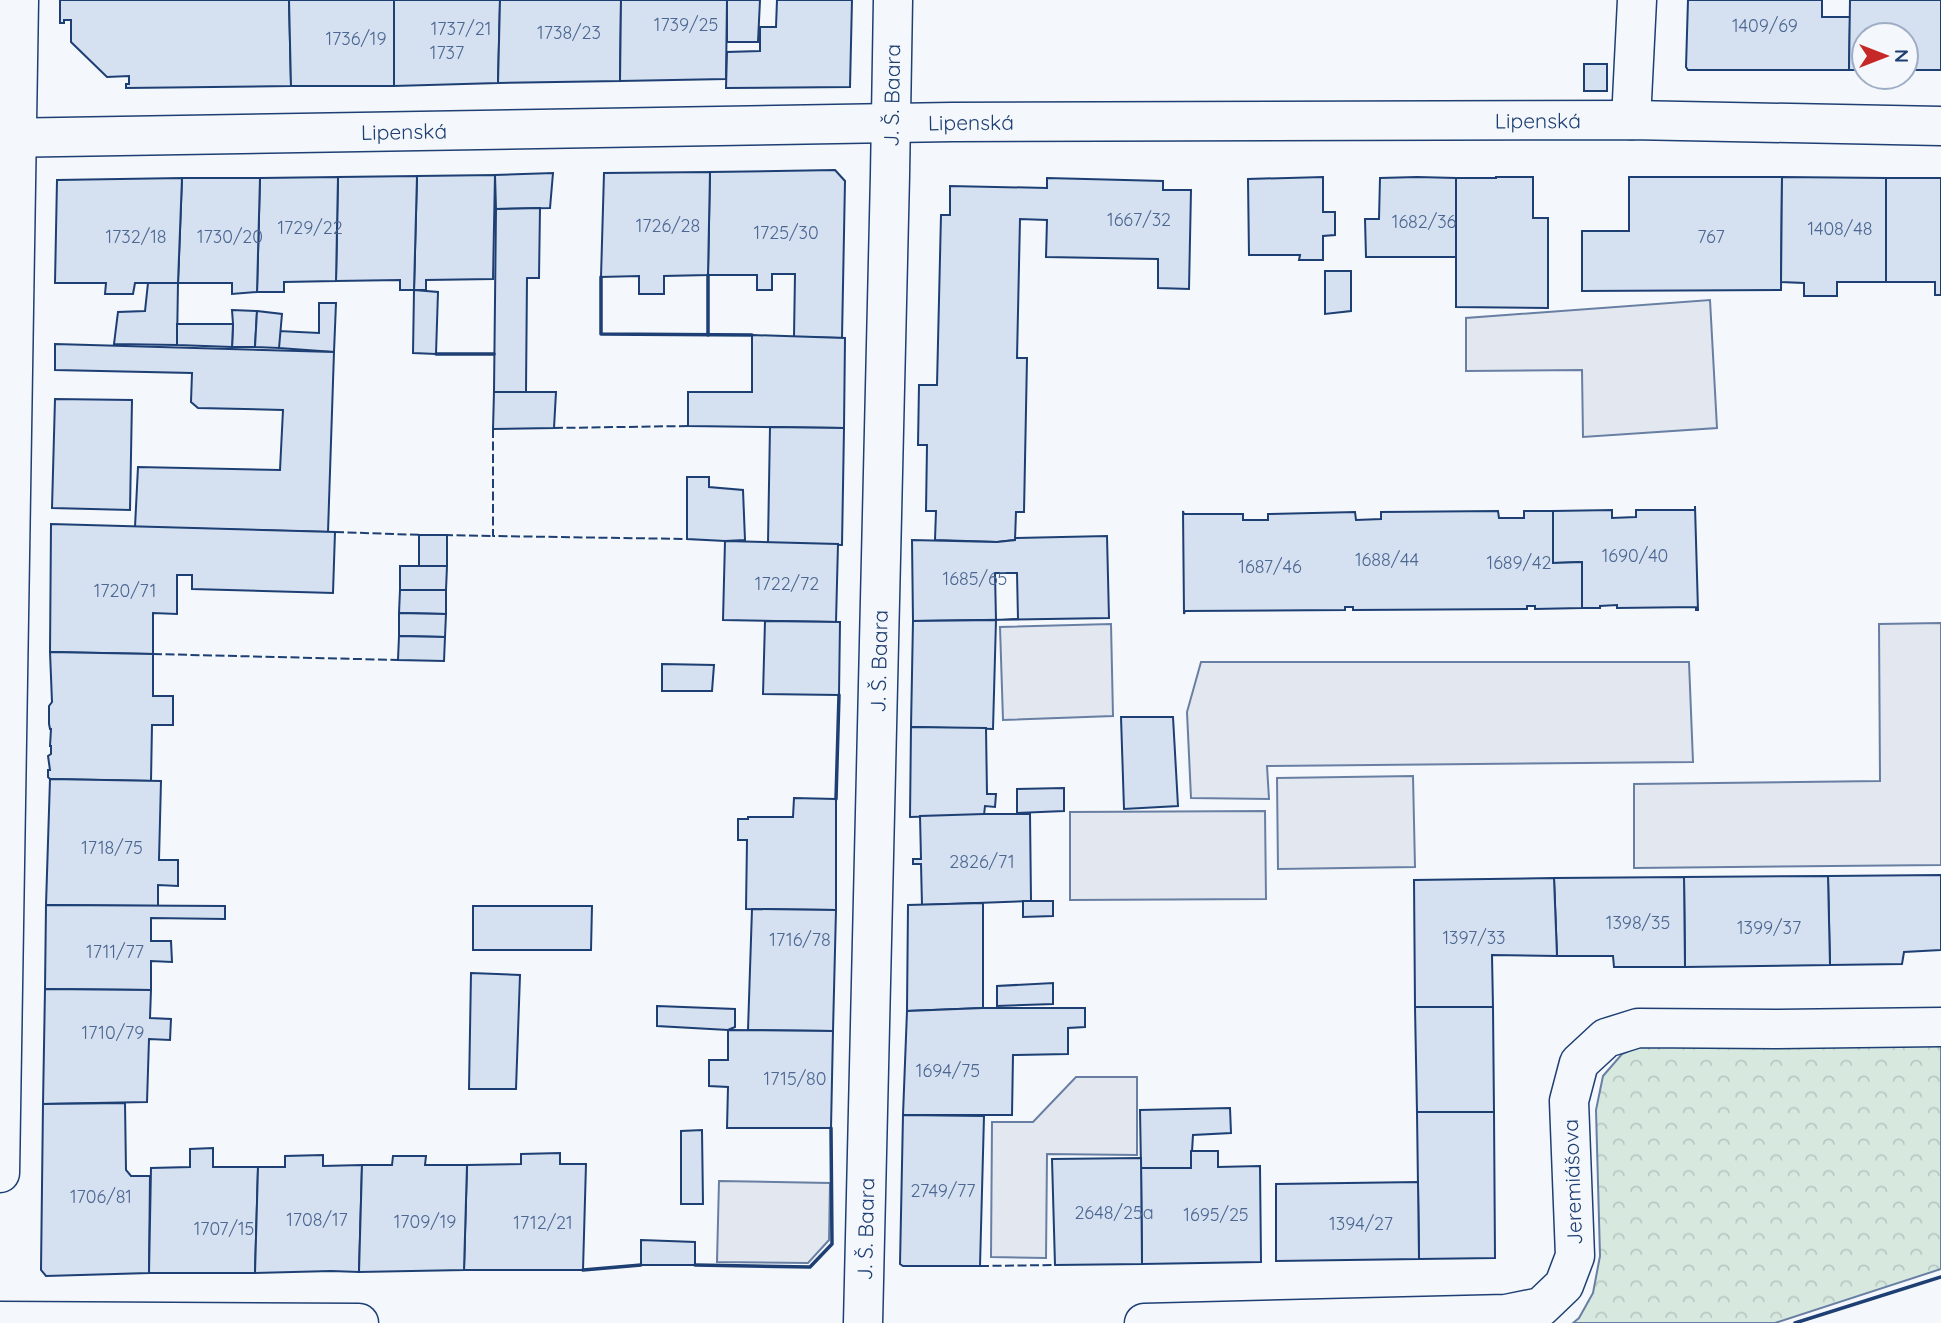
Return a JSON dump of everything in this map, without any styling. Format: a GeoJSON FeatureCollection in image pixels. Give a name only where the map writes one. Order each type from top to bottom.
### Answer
{"type":"FeatureCollection","features":[{"type":"Feature","properties":{"kind":"street"},"geometry":{"type":"LineString","coordinates":[[0,1172],[9,138],[19,0]]}},
{"type":"Feature","properties":{"kind":"street","name":"J. Š. Baara"},"geometry":{"type":"LineString","coordinates":[[863,1323],[893,0]]}},
{"type":"Feature","properties":{"kind":"street"},"geometry":{"type":"LineString","coordinates":[[1631,120],[1637,0]]}},
{"type":"Feature","properties":{"kind":"street","name":"Lipenská"},"geometry":{"type":"LineString","coordinates":[[9,138],[891,122],[1631,120],[1941,126]]}},
{"type":"Feature","properties":{"kind":"street","name":"Jeremiášova"},"geometry":{"type":"LineString","coordinates":[[1144,1323],[1506,1314],[1541,1307],[1564,1285],[1575,1256],[1569,1101],[1579,1063],[1606,1038],[1638,1028],[1941,1027]]}},
{"type":"Feature","properties":{"kind":"street"},"geometry":{"type":"LineString","coordinates":[[0,1321],[359,1323]]}},
{"type":"Feature","properties":{"kind":"green space"},"geometry":{"type":"Polygon","coordinates":[[[1647,1043],[1941,1043],[1941,1269],[1775,1323],[1573,1323],[1579,1318],[1593,1293],[1600,1256],[1596,1110],[1603,1076],[1622,1054],[1647,1043]]]}},
{"type":"Feature","properties":{"kind":"shaded area"},"geometry":{"type":"Polygon","coordinates":[[[1710,300],[1717,428],[1583,437],[1582,370],[1466,371],[1466,318],[1710,300]]]}},
{"type":"Feature","properties":{"kind":"shaded area"},"geometry":{"type":"Polygon","coordinates":[[[1941,623],[1941,865],[1634,868],[1634,784],[1880,781],[1879,624],[1941,623]]]}},
{"type":"Feature","properties":{"kind":"shaded area"},"geometry":{"type":"Polygon","coordinates":[[[1111,624],[1113,716],[1003,720],[1000,627],[1111,624]]]}},
{"type":"Feature","properties":{"kind":"shaded area"},"geometry":{"type":"Polygon","coordinates":[[[1201,662],[1689,662],[1693,762],[1267,766],[1269,799],[1191,798],[1187,712],[1201,662]]]}},
{"type":"Feature","properties":{"kind":"shaded area"},"geometry":{"type":"Polygon","coordinates":[[[1413,776],[1415,867],[1278,869],[1277,778],[1413,776]]]}},
{"type":"Feature","properties":{"kind":"shaded area"},"geometry":{"type":"Polygon","coordinates":[[[1265,811],[1266,899],[1070,900],[1070,812],[1265,811]]]}},
{"type":"Feature","properties":{"kind":"shaded area"},"geometry":{"type":"Polygon","coordinates":[[[1076,1077],[1137,1077],[1137,1155],[1047,1154],[1046,1258],[991,1257],[992,1122],[1033,1122],[1076,1077]]]}},
{"type":"Feature","properties":{"kind":"shaded area"},"geometry":{"type":"Polygon","coordinates":[[[719,1181],[830,1183],[829,1240],[808,1263],[717,1262],[719,1181]]]}},
{"type":"Feature","properties":{"kind":"building"},"geometry":{"type":"Polygon","coordinates":[[[60,0],[289,0],[291,86],[126,88],[129,76],[107,77],[71,42],[71,20],[60,23],[60,0]]]}},
{"type":"Feature","properties":{"kind":"building"},"geometry":{"type":"Polygon","coordinates":[[[289,0],[394,0],[394,86],[291,86],[289,0]]]}},
{"type":"Feature","properties":{"kind":"building"},"geometry":{"type":"Polygon","coordinates":[[[394,0],[500,0],[498,83],[394,86],[394,0]]]}},
{"type":"Feature","properties":{"kind":"building"},"geometry":{"type":"Polygon","coordinates":[[[500,0],[621,0],[620,81],[498,83],[500,0]]]}},
{"type":"Feature","properties":{"kind":"building"},"geometry":{"type":"Polygon","coordinates":[[[621,0],[727,0],[726,79],[620,81],[621,0]]]}},
{"type":"Feature","properties":{"kind":"building"},"geometry":{"type":"Polygon","coordinates":[[[727,0],[760,0],[758,42],[727,42],[727,0]]]}},
{"type":"Feature","properties":{"kind":"building"},"geometry":{"type":"Polygon","coordinates":[[[777,0],[852,0],[850,87],[726,88],[727,52],[760,51],[760,27],[776,27],[777,0]]]}},
{"type":"Feature","properties":{"kind":"building"},"geometry":{"type":"Polygon","coordinates":[[[1688,0],[1822,0],[1822,17],[1850,17],[1849,70],[1688,70],[1688,0]]]}},
{"type":"Feature","properties":{"kind":"building"},"geometry":{"type":"Polygon","coordinates":[[[1850,0],[1941,0],[1941,70],[1920,70],[1920,21],[1850,21],[1849,70],[1850,0]]]}},
{"type":"Feature","properties":{"kind":"building"},"geometry":{"type":"Polygon","coordinates":[[[1584,64],[1607,64],[1607,91],[1584,91],[1584,64]]]}},
{"type":"Feature","properties":{"kind":"building"},"geometry":{"type":"Polygon","coordinates":[[[835,170],[845,181],[842,338],[794,337],[795,274],[772,274],[772,290],[757,290],[757,275],[708,275],[710,172],[835,170]]]}},
{"type":"Feature","properties":{"kind":"building"},"geometry":{"type":"Polygon","coordinates":[[[710,172],[708,275],[664,276],[664,294],[639,294],[639,276],[601,277],[604,173],[710,172]]]}},
{"type":"Feature","properties":{"kind":"building"},"geometry":{"type":"Polygon","coordinates":[[[553,173],[550,208],[496,209],[495,175],[553,173]]]}},
{"type":"Feature","properties":{"kind":"building"},"geometry":{"type":"Polygon","coordinates":[[[495,175],[493,279],[426,280],[426,290],[414,290],[417,176],[495,175]]]}},
{"type":"Feature","properties":{"kind":"building"},"geometry":{"type":"Polygon","coordinates":[[[417,176],[414,290],[400,290],[400,280],[336,281],[338,177],[417,176]]]}},
{"type":"Feature","properties":{"kind":"building"},"geometry":{"type":"Polygon","coordinates":[[[338,177],[336,281],[284,282],[284,292],[257,292],[260,178],[338,177]]]}},
{"type":"Feature","properties":{"kind":"building"},"geometry":{"type":"Polygon","coordinates":[[[1323,177],[1323,212],[1335,212],[1335,235],[1323,236],[1323,260],[1299,260],[1300,255],[1249,255],[1248,179],[1323,177]]]}},
{"type":"Feature","properties":{"kind":"building"},"geometry":{"type":"Polygon","coordinates":[[[1533,177],[1533,218],[1548,218],[1548,308],[1456,307],[1456,178],[1533,177]]]}},
{"type":"Feature","properties":{"kind":"building"},"geometry":{"type":"Polygon","coordinates":[[[1629,177],[1782,177],[1781,290],[1582,291],[1582,231],[1629,231],[1629,177]]]}},
{"type":"Feature","properties":{"kind":"building"},"geometry":{"type":"Polygon","coordinates":[[[1782,177],[1886,178],[1886,282],[1837,282],[1837,296],[1804,296],[1804,283],[1781,282],[1782,177]]]}},
{"type":"Feature","properties":{"kind":"building"},"geometry":{"type":"Polygon","coordinates":[[[182,178],[260,178],[257,292],[232,294],[232,283],[178,283],[182,178]]]}},
{"type":"Feature","properties":{"kind":"building"},"geometry":{"type":"Polygon","coordinates":[[[182,178],[178,283],[135,283],[133,294],[105,294],[106,283],[55,283],[57,180],[182,178]]]}},
{"type":"Feature","properties":{"kind":"building"},"geometry":{"type":"Polygon","coordinates":[[[1047,178],[1163,181],[1163,190],[1191,190],[1189,289],[1158,288],[1158,259],[1046,257],[1047,220],[1020,219],[1017,358],[1027,358],[1024,512],[1016,512],[1015,540],[935,540],[936,511],[926,511],[927,445],[918,445],[919,385],[937,385],[941,215],[950,215],[950,186],[1047,188],[1047,178]]]}},
{"type":"Feature","properties":{"kind":"building"},"geometry":{"type":"Polygon","coordinates":[[[1380,178],[1456,178],[1456,257],[1366,257],[1365,219],[1379,219],[1380,178]]]}},
{"type":"Feature","properties":{"kind":"building"},"geometry":{"type":"Polygon","coordinates":[[[1886,178],[1941,178],[1941,295],[1935,295],[1935,282],[1886,282],[1886,178]]]}},
{"type":"Feature","properties":{"kind":"building"},"geometry":{"type":"Polygon","coordinates":[[[540,208],[539,278],[527,278],[526,392],[494,392],[496,209],[540,208]]]}},
{"type":"Feature","properties":{"kind":"building"},"geometry":{"type":"Polygon","coordinates":[[[1325,271],[1351,271],[1351,311],[1325,314],[1325,271]]]}},
{"type":"Feature","properties":{"kind":"building"},"geometry":{"type":"Polygon","coordinates":[[[148,283],[178,283],[177,345],[114,344],[118,312],[145,311],[148,283]]]}},
{"type":"Feature","properties":{"kind":"building"},"geometry":{"type":"Polygon","coordinates":[[[414,290],[438,292],[436,354],[413,353],[414,290]]]}},
{"type":"Feature","properties":{"kind":"building"},"geometry":{"type":"Polygon","coordinates":[[[319,303],[336,303],[334,352],[279,348],[279,331],[319,333],[319,303]]]}},
{"type":"Feature","properties":{"kind":"building"},"geometry":{"type":"Polygon","coordinates":[[[232,310],[257,311],[255,347],[232,347],[232,310]]]}},
{"type":"Feature","properties":{"kind":"building"},"geometry":{"type":"Polygon","coordinates":[[[257,311],[282,314],[279,348],[255,347],[257,311]]]}},
{"type":"Feature","properties":{"kind":"building"},"geometry":{"type":"Polygon","coordinates":[[[177,324],[233,324],[232,347],[177,345],[177,324]]]}},
{"type":"Feature","properties":{"kind":"building"},"geometry":{"type":"Polygon","coordinates":[[[752,335],[845,338],[844,428],[688,426],[688,392],[752,392],[752,335]]]}},
{"type":"Feature","properties":{"kind":"building"},"geometry":{"type":"Polygon","coordinates":[[[55,344],[334,352],[328,532],[135,527],[138,467],[280,470],[283,410],[198,408],[191,402],[192,373],[55,370],[55,344]]]}},
{"type":"Feature","properties":{"kind":"building"},"geometry":{"type":"Polygon","coordinates":[[[494,392],[556,392],[554,428],[493,429],[494,392]]]}},
{"type":"Feature","properties":{"kind":"building"},"geometry":{"type":"Polygon","coordinates":[[[55,399],[132,400],[130,510],[52,508],[55,399]]]}},
{"type":"Feature","properties":{"kind":"building"},"geometry":{"type":"Polygon","coordinates":[[[770,427],[844,428],[842,545],[768,543],[770,427]]]}},
{"type":"Feature","properties":{"kind":"building"},"geometry":{"type":"Polygon","coordinates":[[[687,477],[709,477],[709,487],[743,490],[745,540],[687,539],[687,477]]]}},
{"type":"Feature","properties":{"kind":"building"},"geometry":{"type":"Polygon","coordinates":[[[1695,506],[1698,610],[1696,607],[1617,608],[1617,605],[1582,608],[1582,562],[1553,563],[1553,511],[1612,510],[1612,518],[1636,517],[1636,510],[1695,510],[1695,506]]]}},
{"type":"Feature","properties":{"kind":"building"},"geometry":{"type":"Polygon","coordinates":[[[1183,511],[1184,514],[1243,514],[1243,520],[1268,520],[1268,514],[1355,512],[1356,520],[1381,519],[1381,512],[1498,511],[1499,518],[1524,518],[1524,511],[1553,511],[1553,563],[1582,562],[1582,608],[1535,609],[1535,606],[1527,606],[1527,609],[1353,610],[1353,607],[1345,607],[1345,610],[1185,611],[1184,614],[1183,511]]]}},
{"type":"Feature","properties":{"kind":"building"},"geometry":{"type":"Polygon","coordinates":[[[51,524],[335,532],[333,593],[192,589],[192,575],[177,575],[177,614],[153,613],[153,654],[50,652],[51,524]]]}},
{"type":"Feature","properties":{"kind":"building"},"geometry":{"type":"Polygon","coordinates":[[[419,535],[447,535],[447,566],[419,566],[419,535]]]}},
{"type":"Feature","properties":{"kind":"building"},"geometry":{"type":"Polygon","coordinates":[[[1107,536],[1109,618],[1005,620],[1018,619],[1017,573],[995,573],[996,620],[913,621],[912,540],[997,542],[1015,538],[1107,536]]]}},
{"type":"Feature","properties":{"kind":"building"},"geometry":{"type":"Polygon","coordinates":[[[725,541],[838,544],[836,622],[723,620],[725,541]]]}},
{"type":"Feature","properties":{"kind":"building"},"geometry":{"type":"Polygon","coordinates":[[[400,566],[447,566],[446,590],[400,590],[400,566]]]}},
{"type":"Feature","properties":{"kind":"building"},"geometry":{"type":"Polygon","coordinates":[[[400,590],[446,590],[446,614],[399,613],[400,590]]]}},
{"type":"Feature","properties":{"kind":"building"},"geometry":{"type":"Polygon","coordinates":[[[399,613],[446,614],[445,637],[399,636],[399,613]]]}},
{"type":"Feature","properties":{"kind":"building"},"geometry":{"type":"Polygon","coordinates":[[[996,620],[993,729],[911,727],[913,621],[996,620]]]}},
{"type":"Feature","properties":{"kind":"building"},"geometry":{"type":"Polygon","coordinates":[[[765,621],[840,622],[839,695],[763,694],[765,621]]]}},
{"type":"Feature","properties":{"kind":"building"},"geometry":{"type":"Polygon","coordinates":[[[399,636],[445,637],[444,661],[398,660],[399,636]]]}},
{"type":"Feature","properties":{"kind":"building"},"geometry":{"type":"Polygon","coordinates":[[[50,652],[153,654],[153,696],[173,696],[173,725],[152,725],[151,781],[48,777],[48,756],[51,754],[49,706],[52,702],[50,652]]]}},
{"type":"Feature","properties":{"kind":"building"},"geometry":{"type":"Polygon","coordinates":[[[662,664],[714,665],[712,691],[662,691],[662,664]]]}},
{"type":"Feature","properties":{"kind":"building"},"geometry":{"type":"Polygon","coordinates":[[[1121,717],[1173,717],[1178,806],[1124,809],[1121,717]]]}},
{"type":"Feature","properties":{"kind":"building"},"geometry":{"type":"Polygon","coordinates":[[[911,727],[986,728],[987,794],[996,794],[995,807],[985,806],[984,815],[910,817],[911,727]]]}},
{"type":"Feature","properties":{"kind":"building"},"geometry":{"type":"Polygon","coordinates":[[[50,779],[161,781],[159,860],[178,860],[178,886],[158,885],[158,906],[46,905],[50,779]]]}},
{"type":"Feature","properties":{"kind":"building"},"geometry":{"type":"Polygon","coordinates":[[[1064,788],[1064,811],[1017,813],[1017,789],[1064,788]]]}},
{"type":"Feature","properties":{"kind":"building"},"geometry":{"type":"Polygon","coordinates":[[[794,798],[836,799],[836,910],[746,909],[747,840],[738,840],[738,819],[793,817],[794,798]]]}},
{"type":"Feature","properties":{"kind":"building"},"geometry":{"type":"Polygon","coordinates":[[[1030,814],[1031,901],[922,905],[921,864],[913,864],[913,859],[921,859],[920,816],[1030,814]]]}},
{"type":"Feature","properties":{"kind":"building"},"geometry":{"type":"Polygon","coordinates":[[[1941,875],[1941,950],[1904,952],[1902,964],[1830,965],[1828,876],[1941,875]]]}},
{"type":"Feature","properties":{"kind":"building"},"geometry":{"type":"Polygon","coordinates":[[[1828,876],[1830,965],[1685,967],[1684,877],[1828,876]]]}},
{"type":"Feature","properties":{"kind":"building"},"geometry":{"type":"Polygon","coordinates":[[[1684,877],[1685,967],[1614,967],[1613,956],[1557,956],[1554,878],[1684,877]]]}},
{"type":"Feature","properties":{"kind":"building"},"geometry":{"type":"Polygon","coordinates":[[[1554,878],[1557,956],[1492,955],[1493,1007],[1415,1007],[1414,880],[1554,878]]]}},
{"type":"Feature","properties":{"kind":"building"},"geometry":{"type":"Polygon","coordinates":[[[1023,901],[1053,901],[1053,916],[1023,917],[1023,901]]]}},
{"type":"Feature","properties":{"kind":"building"},"geometry":{"type":"Polygon","coordinates":[[[983,903],[983,1008],[907,1011],[908,905],[983,903]]]}},
{"type":"Feature","properties":{"kind":"building"},"geometry":{"type":"Polygon","coordinates":[[[46,905],[225,906],[225,919],[151,918],[151,941],[171,941],[172,962],[151,961],[151,990],[45,989],[46,905]]]}},
{"type":"Feature","properties":{"kind":"building"},"geometry":{"type":"Polygon","coordinates":[[[473,906],[592,906],[591,950],[473,950],[473,906]]]}},
{"type":"Feature","properties":{"kind":"building"},"geometry":{"type":"Polygon","coordinates":[[[752,909],[836,910],[833,1031],[748,1030],[752,909]]]}},
{"type":"Feature","properties":{"kind":"building"},"geometry":{"type":"Polygon","coordinates":[[[471,973],[520,975],[516,1089],[469,1089],[471,973]]]}},
{"type":"Feature","properties":{"kind":"building"},"geometry":{"type":"Polygon","coordinates":[[[1053,983],[1053,1004],[997,1006],[997,986],[1053,983]]]}},
{"type":"Feature","properties":{"kind":"building"},"geometry":{"type":"Polygon","coordinates":[[[45,989],[151,990],[150,1018],[171,1019],[170,1040],[149,1039],[147,1102],[43,1104],[45,989]]]}},
{"type":"Feature","properties":{"kind":"building"},"geometry":{"type":"Polygon","coordinates":[[[657,1006],[735,1009],[735,1027],[728,1030],[657,1026],[657,1006]]]}},
{"type":"Feature","properties":{"kind":"building"},"geometry":{"type":"Polygon","coordinates":[[[1415,1007],[1493,1007],[1494,1112],[1417,1112],[1415,1007]]]}},
{"type":"Feature","properties":{"kind":"building"},"geometry":{"type":"Polygon","coordinates":[[[1085,1008],[1085,1027],[1068,1028],[1068,1054],[1013,1055],[1012,1115],[903,1115],[907,1011],[1085,1008]]]}},
{"type":"Feature","properties":{"kind":"building"},"geometry":{"type":"Polygon","coordinates":[[[728,1030],[833,1031],[831,1128],[727,1128],[728,1087],[709,1086],[709,1060],[728,1060],[728,1030]]]}},
{"type":"Feature","properties":{"kind":"building"},"geometry":{"type":"Polygon","coordinates":[[[125,1103],[126,1170],[131,1176],[150,1176],[149,1273],[46,1276],[41,1270],[43,1104],[125,1103]]]}},
{"type":"Feature","properties":{"kind":"building"},"geometry":{"type":"Polygon","coordinates":[[[1230,1108],[1231,1133],[1193,1135],[1191,1168],[1141,1168],[1140,1110],[1230,1108]]]}},
{"type":"Feature","properties":{"kind":"building"},"geometry":{"type":"Polygon","coordinates":[[[1417,1112],[1494,1112],[1495,1258],[1419,1259],[1417,1112]]]}},
{"type":"Feature","properties":{"kind":"building"},"geometry":{"type":"Polygon","coordinates":[[[903,1115],[984,1116],[980,1266],[900,1264],[903,1115]]]}},
{"type":"Feature","properties":{"kind":"building"},"geometry":{"type":"Polygon","coordinates":[[[702,1130],[703,1204],[681,1204],[681,1131],[702,1130]]]}},
{"type":"Feature","properties":{"kind":"building"},"geometry":{"type":"Polygon","coordinates":[[[213,1148],[213,1167],[258,1167],[255,1273],[149,1273],[151,1168],[190,1167],[190,1149],[213,1148]]]}},
{"type":"Feature","properties":{"kind":"building"},"geometry":{"type":"Polygon","coordinates":[[[1191,1151],[1218,1151],[1218,1167],[1260,1166],[1261,1262],[1142,1264],[1141,1168],[1191,1168],[1191,1151]]]}},
{"type":"Feature","properties":{"kind":"building"},"geometry":{"type":"Polygon","coordinates":[[[560,1153],[560,1164],[586,1164],[583,1270],[464,1270],[467,1165],[521,1164],[521,1154],[560,1153]]]}},
{"type":"Feature","properties":{"kind":"building"},"geometry":{"type":"Polygon","coordinates":[[[323,1155],[323,1166],[362,1165],[359,1272],[255,1273],[258,1167],[285,1167],[285,1156],[323,1155]]]}},
{"type":"Feature","properties":{"kind":"building"},"geometry":{"type":"Polygon","coordinates":[[[393,1156],[426,1156],[425,1165],[467,1165],[464,1270],[359,1272],[362,1165],[392,1165],[393,1156]]]}},
{"type":"Feature","properties":{"kind":"building"},"geometry":{"type":"Polygon","coordinates":[[[1141,1158],[1142,1264],[1055,1265],[1052,1159],[1141,1158]]]}},
{"type":"Feature","properties":{"kind":"building"},"geometry":{"type":"Polygon","coordinates":[[[1418,1182],[1419,1259],[1276,1261],[1276,1184],[1418,1182]]]}},
{"type":"Feature","properties":{"kind":"building"},"geometry":{"type":"Polygon","coordinates":[[[641,1240],[695,1242],[695,1265],[641,1265],[641,1240]]]}},
{"type":"Feature","properties":{"kind":"fence"},"geometry":{"type":"LineString","coordinates":[[554,428],[688,426]]}},
{"type":"Feature","properties":{"kind":"fence"},"geometry":{"type":"LineString","coordinates":[[493,429],[493,536],[687,539]]}},
{"type":"Feature","properties":{"kind":"fence"},"geometry":{"type":"LineString","coordinates":[[335,532],[423,535]]}},
{"type":"Feature","properties":{"kind":"fence"},"geometry":{"type":"LineString","coordinates":[[444,535],[493,536]]}},
{"type":"Feature","properties":{"kind":"fence"},"geometry":{"type":"LineString","coordinates":[[153,654],[398,660]]}},
{"type":"Feature","properties":{"kind":"fence"},"geometry":{"type":"LineString","coordinates":[[980,1266],[1055,1265]]}},
{"type":"Feature","properties":{"kind":"wall"},"geometry":{"type":"LineString","coordinates":[[708,275],[708,335]]}},
{"type":"Feature","properties":{"kind":"wall"},"geometry":{"type":"LineString","coordinates":[[601,277],[601,334],[752,335]]}},
{"type":"Feature","properties":{"kind":"wall"},"geometry":{"type":"LineString","coordinates":[[436,354],[494,354]]}},
{"type":"Feature","properties":{"kind":"wall"},"geometry":{"type":"LineString","coordinates":[[836,799],[839,695]]}},
{"type":"Feature","properties":{"kind":"wall"},"geometry":{"type":"LineString","coordinates":[[695,1265],[810,1267],[832,1244],[831,1128]]}},
{"type":"Feature","properties":{"kind":"wall"},"geometry":{"type":"LineString","coordinates":[[583,1270],[641,1265]]}},
{"type":"Feature","properties":{"kind":"wall"},"geometry":{"type":"LineString","coordinates":[[1795,1323],[1941,1277]]}}]}
